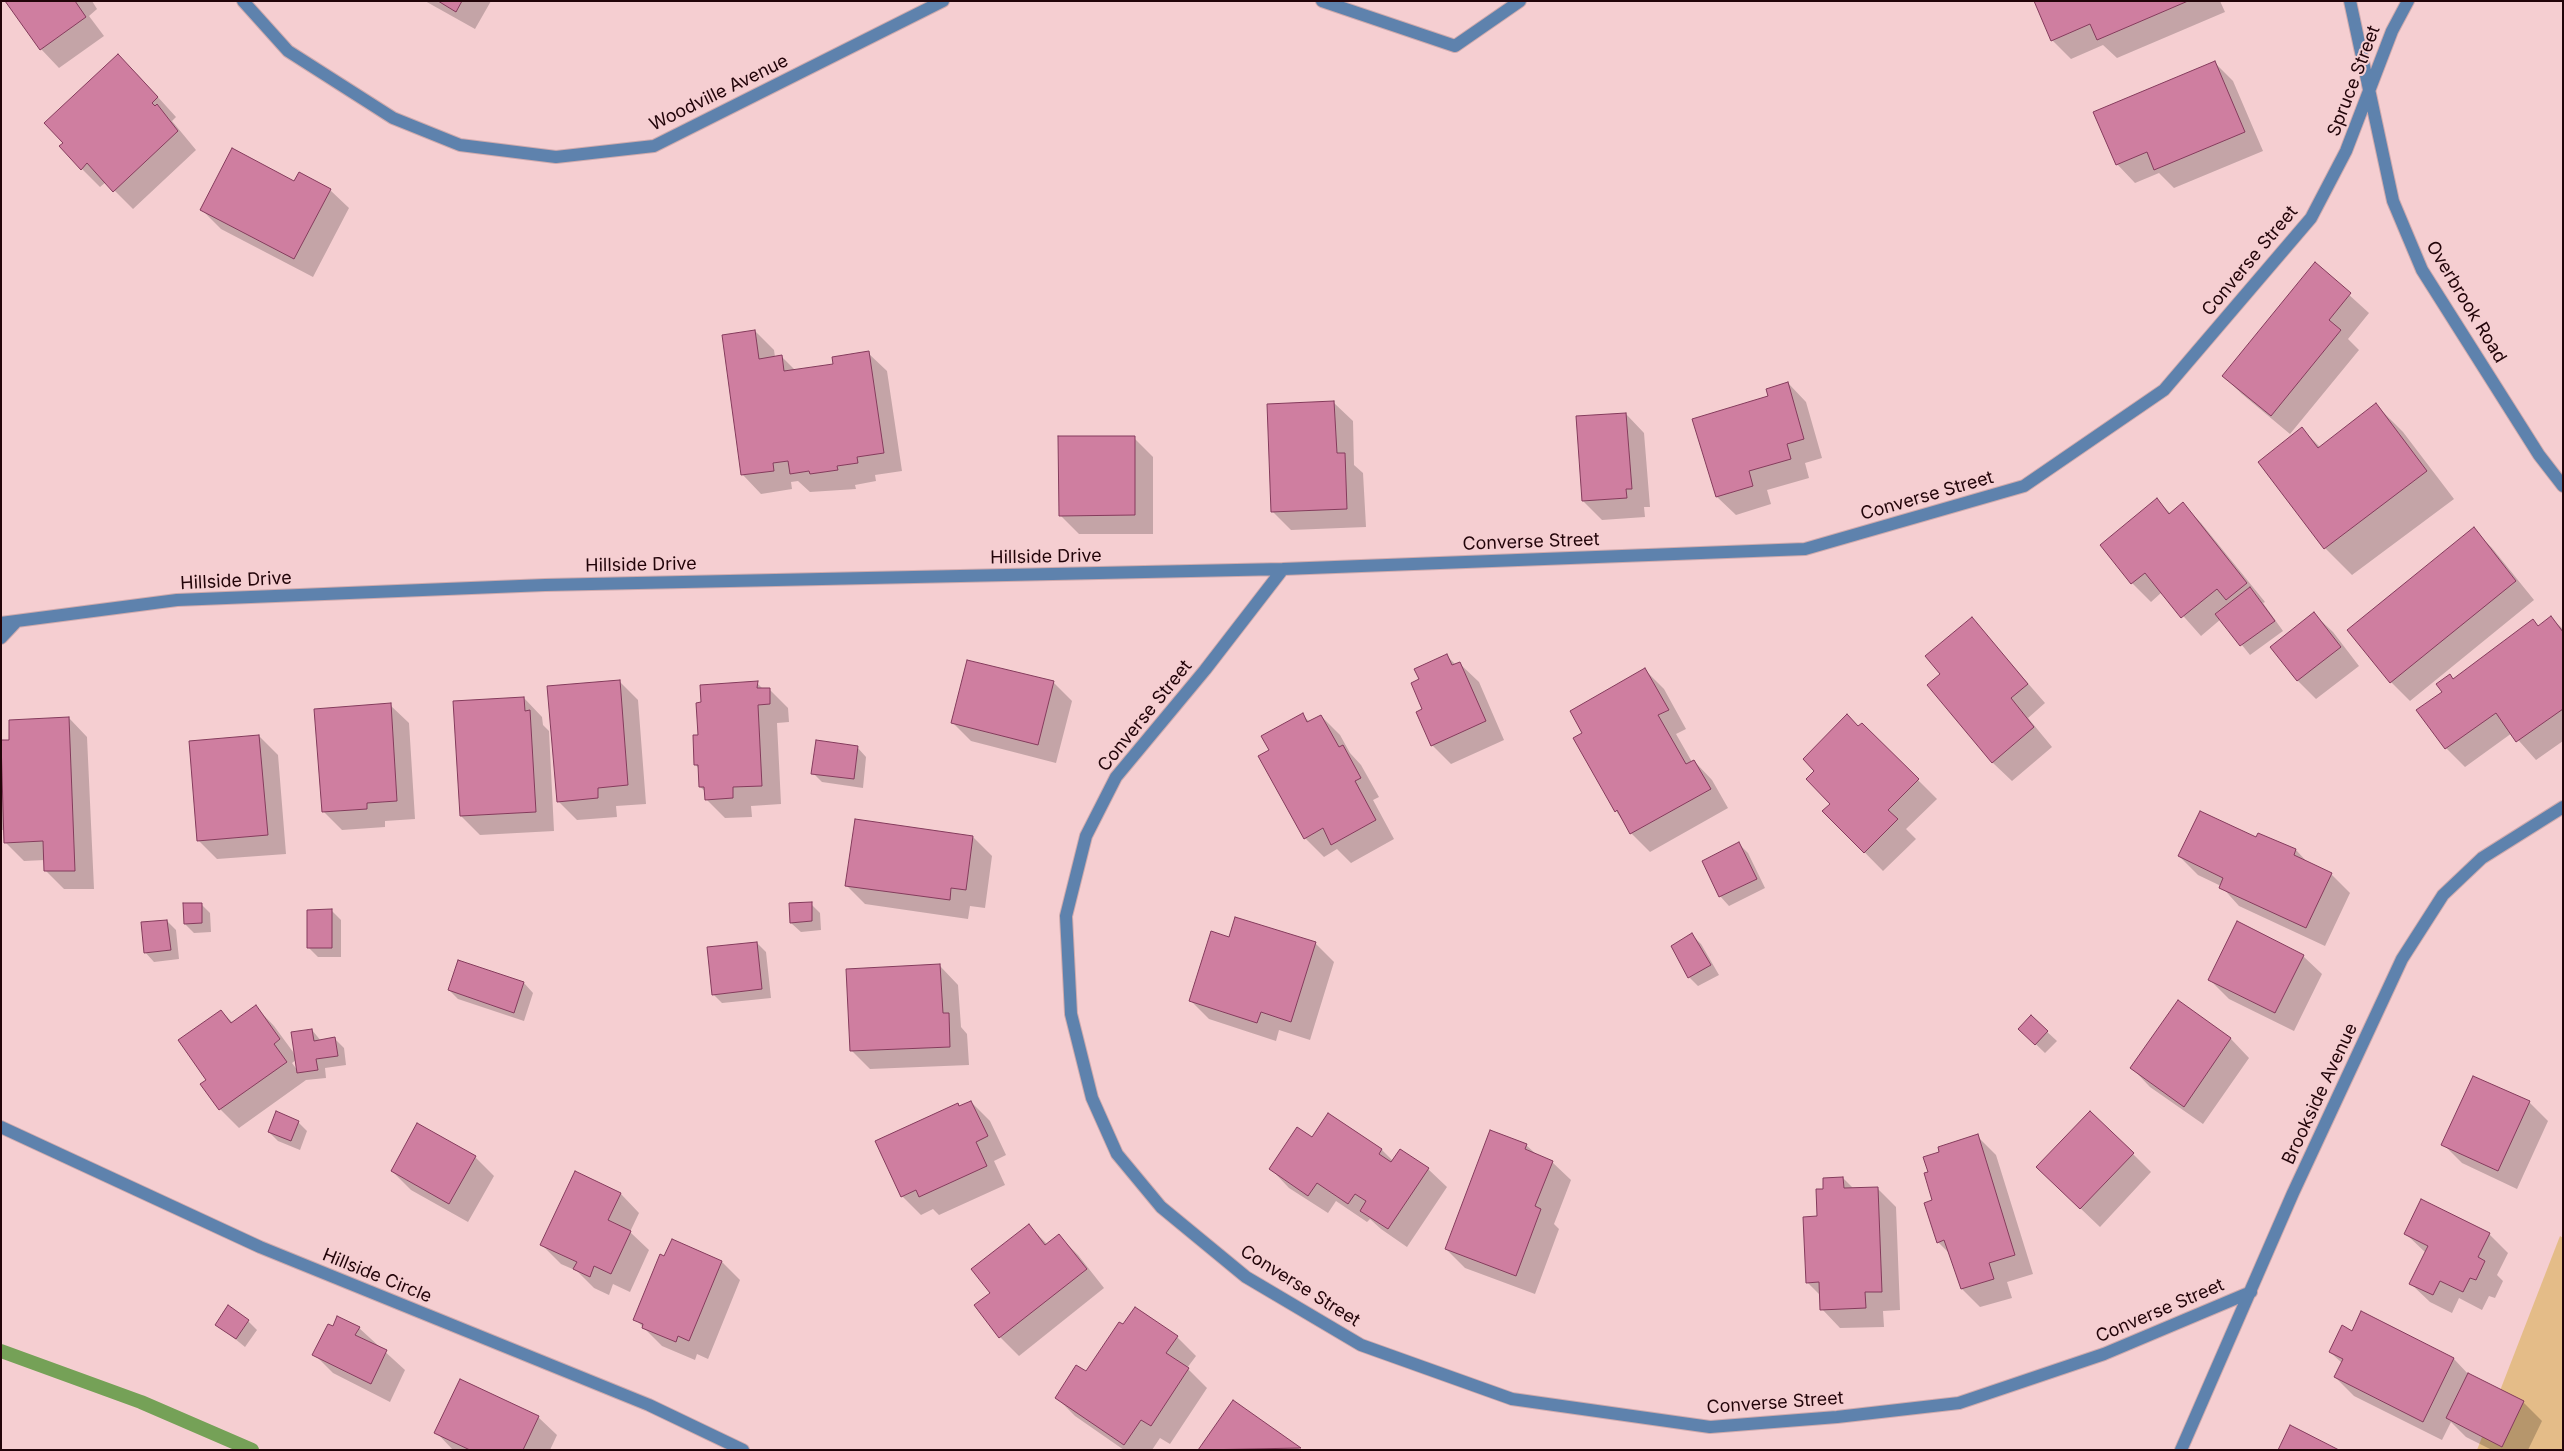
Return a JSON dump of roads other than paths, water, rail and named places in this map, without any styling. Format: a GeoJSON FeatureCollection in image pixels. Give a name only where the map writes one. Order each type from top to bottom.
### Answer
{"type":"FeatureCollection","features":[{"type":"Feature","properties":{"kind":"street","name":"Woodville Avenue"},"geometry":{"type":"LineString","coordinates":[[243,1],[288,51],[394,118],[460,145],[556,157],[654,146],[943,1]]}},
{"type":"Feature","properties":{"kind":"street"},"geometry":{"type":"LineString","coordinates":[[1322,1],[1455,46],[1520,1]]}},
{"type":"Feature","properties":{"kind":"street","name":"Overbrook Road"},"geometry":{"type":"LineString","coordinates":[[2350,1],[2393,201],[2422,270],[2539,455],[2563,486]]}},
{"type":"Feature","properties":{"kind":"street","name":"Spruce Street"},"geometry":{"type":"LineString","coordinates":[[2334,174],[2346,151],[2392,31],[2408,1]]}},
{"type":"Feature","properties":{"kind":"street","name":"Converse Street"},"geometry":{"type":"LineString","coordinates":[[2251,1292],[2104,1354],[1959,1402],[1837,1417],[1710,1427],[1512,1399],[1361,1346],[1246,1277],[1161,1207],[1116,1154],[1092,1098],[1071,1014],[1066,916],[1086,836],[1116,776],[1205,670],[1283,569],[1805,549],[2024,486],[2164,390],[2311,218],[2334,174]]}},
{"type":"Feature","properties":{"kind":"street","name":"Hillside Drive"},"geometry":{"type":"LineString","coordinates":[[1,624],[177,600],[535,585],[1283,569]]}},
{"type":"Feature","properties":{"kind":"street"},"geometry":{"type":"LineString","coordinates":[[1,638],[16,622]]}},
{"type":"Feature","properties":{"kind":"street","name":"Brookside Avenue"},"geometry":{"type":"LineString","coordinates":[[2181,1450],[2293,1193],[2402,959],[2443,895],[2482,858],[2563,807]]}},
{"type":"Feature","properties":{"kind":"street","name":"Hillside Circle"},"geometry":{"type":"LineString","coordinates":[[1,1127],[260,1247],[649,1405],[743,1450]]}},
{"type":"Feature","properties":{"kind":"waterway"},"geometry":{"type":"LineString","coordinates":[[1,1351],[141,1402],[252,1450]]}}]}
